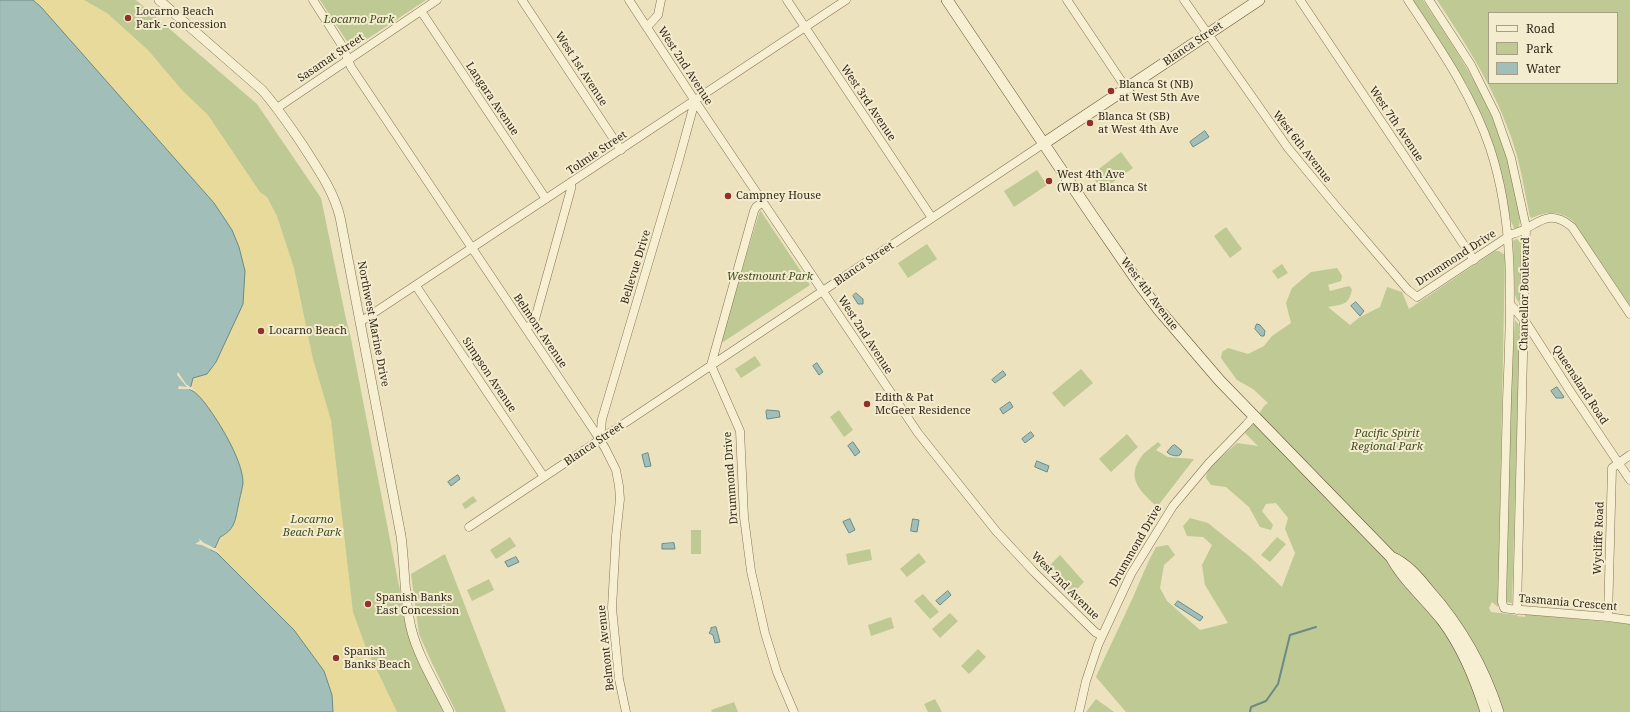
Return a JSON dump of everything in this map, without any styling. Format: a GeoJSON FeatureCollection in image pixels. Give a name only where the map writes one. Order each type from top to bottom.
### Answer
{"type":"FeatureCollection","features":[{"type":"Feature","properties":{"kind":"main road","name":"West 4th Avenue"},"geometry":{"type":"LineString","coordinates":[[947,0],[1043,144],[1140,285],[1176,331],[1254,416],[1391,557]]}},
{"type":"Feature","properties":{"kind":"main road","name":"Blanca Street"},"geometry":{"type":"LineString","coordinates":[[1043,144],[1259,0]]}},
{"type":"Feature","properties":{"kind":"main road"},"geometry":{"type":"LineString","coordinates":[[1391,557],[1398,570],[1433,609],[1454,638],[1469,665],[1480,691],[1486,712]]}},
{"type":"Feature","properties":{"kind":"main road"},"geometry":{"type":"LineString","coordinates":[[1391,557],[1402,562],[1452,617],[1478,660],[1498,712]]}},
{"type":"Feature","properties":{"kind":"street","name":"Northwest Marine Drive"},"geometry":{"type":"LineString","coordinates":[[159,0],[262,90],[277,108],[320,171],[334,197],[340,217],[401,536],[404,557],[406,596],[411,628],[420,654],[449,712]]}},
{"type":"Feature","properties":{"kind":"street","name":"Belmont Avenue"},"geometry":{"type":"LineString","coordinates":[[313,0],[342,47],[351,67],[600,440],[616,470],[620,499],[616,536],[612,608],[619,679],[626,712]]}},
{"type":"Feature","properties":{"kind":"street","name":"Sasamat Street"},"geometry":{"type":"LineString","coordinates":[[277,108],[437,0]]}},
{"type":"Feature","properties":{"kind":"street","name":"West 1st Avenue"},"geometry":{"type":"LineString","coordinates":[[522,0],[621,150]]}},
{"type":"Feature","properties":{"kind":"street","name":"West 2nd Avenue"},"geometry":{"type":"LineString","coordinates":[[629,0],[909,421],[955,481],[1007,543],[1095,632],[1102,636]]}},
{"type":"Feature","properties":{"kind":"street"},"geometry":{"type":"LineString","coordinates":[[647,27],[658,15],[661,0]]}},
{"type":"Feature","properties":{"kind":"street","name":"West 3rd Avenue"},"geometry":{"type":"LineString","coordinates":[[787,0],[932,218]]}},
{"type":"Feature","properties":{"kind":"street","name":"Tolmie Street"},"geometry":{"type":"LineString","coordinates":[[360,322],[846,0]]}},
{"type":"Feature","properties":{"kind":"street"},"geometry":{"type":"LineString","coordinates":[[1068,0],[1126,88]]}},
{"type":"Feature","properties":{"kind":"street","name":"West 6th Avenue"},"geometry":{"type":"LineString","coordinates":[[1184,0],[1207,35],[1288,148],[1408,290],[1417,297]]}},
{"type":"Feature","properties":{"kind":"street","name":"West 7th Avenue"},"geometry":{"type":"LineString","coordinates":[[1300,0],[1474,260]]}},
{"type":"Feature","properties":{"kind":"street","name":"Chancellor Boulevard"},"geometry":{"type":"LineString","coordinates":[[1408,0],[1460,80],[1482,125],[1497,171],[1503,197],[1508,238],[1510,304],[1505,449],[1502,602],[1504,608]]}},
{"type":"Feature","properties":{"kind":"street","name":"Chancellor Boulevard"},"geometry":{"type":"LineString","coordinates":[[1429,0],[1471,65],[1496,115],[1511,158],[1526,227],[1525,321],[1517,610]]}},
{"type":"Feature","properties":{"kind":"street","name":"Langara Avenue"},"geometry":{"type":"LineString","coordinates":[[421,11],[546,199]]}},
{"type":"Feature","properties":{"kind":"street","name":"Bellevue Drive"},"geometry":{"type":"LineString","coordinates":[[600,440],[602,417],[695,101]]}},
{"type":"Feature","properties":{"kind":"street","name":"Blanca Street"},"geometry":{"type":"LineString","coordinates":[[469,528],[1043,144]]}},
{"type":"Feature","properties":{"kind":"street"},"geometry":{"type":"LineString","coordinates":[[526,328],[532,324],[535,319],[571,189],[571,183]]}},
{"type":"Feature","properties":{"kind":"street"},"geometry":{"type":"LineString","coordinates":[[711,366],[754,211],[756,207],[763,202]]}},
{"type":"Feature","properties":{"kind":"street","name":"Drummond Drive"},"geometry":{"type":"LineString","coordinates":[[1417,297],[1512,234],[1521,232],[1526,227],[1538,221],[1550,218],[1561,220],[1572,227],[1630,314]]}},
{"type":"Feature","properties":{"kind":"street","name":"Simpson Avenue"},"geometry":{"type":"LineString","coordinates":[[416,286],[544,477]]}},
{"type":"Feature","properties":{"kind":"street","name":"Queensland Road"},"geometry":{"type":"LineString","coordinates":[[1510,304],[1525,321],[1630,480]]}},
{"type":"Feature","properties":{"kind":"street","name":"Drummond Drive"},"geometry":{"type":"LineString","coordinates":[[711,366],[740,431],[744,517],[751,571],[765,633],[777,672],[794,712]]}},
{"type":"Feature","properties":{"kind":"street","name":"Drummond Drive"},"geometry":{"type":"LineString","coordinates":[[1079,712],[1086,681],[1102,636],[1131,574],[1173,506],[1209,463],[1254,416]]}},
{"type":"Feature","properties":{"kind":"street"},"geometry":{"type":"LineString","coordinates":[[1618,463],[1630,455]]}},
{"type":"Feature","properties":{"kind":"street","name":"Wycliffe Road"},"geometry":{"type":"LineString","coordinates":[[1608,617],[1612,468],[1618,463]]}},
{"type":"Feature","properties":{"kind":"street","name":"Tasmania Crescent"},"geometry":{"type":"LineString","coordinates":[[1504,608],[1630,620]]}},
{"type":"Feature","properties":{"kind":"green space","name":"Locarno Beach Park"},"geometry":{"type":"Polygon","coordinates":[[[33,0],[136,0],[257,104],[321,198],[350,334],[398,581],[412,643],[444,712],[338,712],[313,640],[233,550],[33,0]]]}},
{"type":"Feature","properties":{"kind":"green space","name":"Locarno Park"},"geometry":{"type":"Polygon","coordinates":[[[320,0],[426,0],[352,49],[320,0]]]}},
{"type":"Feature","properties":{"kind":"green space"},"geometry":{"type":"Polygon","coordinates":[[[1412,0],[1423,0],[1460,57],[1492,116],[1507,159],[1517,200],[1520,215],[1518,228],[1514,228],[1510,219],[1499,165],[1492,142],[1479,110],[1467,85],[1412,0]]]}},
{"type":"Feature","properties":{"kind":"green space"},"geometry":{"type":"Polygon","coordinates":[[[1437,0],[1630,0],[1630,306],[1573,221],[1563,215],[1553,213],[1543,214],[1532,218],[1530,217],[1522,175],[1510,134],[1488,84],[1618,84],[1618,12],[1488,12],[1488,83],[1437,0]]]}},
{"type":"Feature","properties":{"kind":"green space"},"geometry":{"type":"Polygon","coordinates":[[[1121,152],[1133,168],[1102,190],[1091,175],[1121,152]]]}},
{"type":"Feature","properties":{"kind":"green space"},"geometry":{"type":"Polygon","coordinates":[[[1037,170],[1047,185],[1014,207],[1004,191],[1037,170]]]}},
{"type":"Feature","properties":{"kind":"green space","name":"Westmount Park"},"geometry":{"type":"Polygon","coordinates":[[[760,210],[810,285],[720,344],[760,210]]]}},
{"type":"Feature","properties":{"kind":"green space"},"geometry":{"type":"Polygon","coordinates":[[[1226,227],[1242,249],[1230,258],[1214,236],[1226,227]]]}},
{"type":"Feature","properties":{"kind":"green space"},"geometry":{"type":"Polygon","coordinates":[[[1516,239],[1521,241],[1522,247],[1521,298],[1518,302],[1515,295],[1513,241],[1516,239]]]}},
{"type":"Feature","properties":{"kind":"green space"},"geometry":{"type":"Polygon","coordinates":[[[927,244],[937,259],[908,278],[898,263],[927,244]]]}},
{"type":"Feature","properties":{"kind":"green space","name":"Pacific Spirit Regional Park"},"geometry":{"type":"Polygon","coordinates":[[[1495,251],[1499,251],[1505,255],[1498,607],[1492,602],[1489,608],[1491,612],[1525,617],[1525,614],[1630,624],[1630,712],[1126,712],[1096,677],[1156,547],[1168,545],[1175,555],[1164,565],[1160,588],[1167,601],[1200,630],[1228,623],[1205,585],[1202,565],[1212,545],[1203,537],[1187,536],[1183,526],[1190,518],[1208,523],[1249,556],[1282,587],[1295,553],[1285,529],[1288,518],[1276,503],[1266,504],[1262,511],[1273,525],[1271,530],[1260,527],[1249,507],[1226,487],[1211,485],[1206,478],[1208,469],[1237,443],[1258,446],[1245,433],[1268,403],[1253,389],[1237,380],[1221,358],[1222,352],[1228,348],[1248,354],[1264,346],[1272,336],[1291,323],[1286,303],[1292,288],[1311,272],[1337,268],[1342,276],[1341,281],[1328,285],[1330,291],[1349,286],[1352,289],[1351,295],[1344,303],[1328,307],[1350,325],[1360,317],[1380,307],[1387,287],[1402,292],[1409,309],[1495,251]]]}},
{"type":"Feature","properties":{"kind":"green space"},"geometry":{"type":"Polygon","coordinates":[[[1282,264],[1288,273],[1278,279],[1272,271],[1282,264]]]}},
{"type":"Feature","properties":{"kind":"green space"},"geometry":{"type":"Polygon","coordinates":[[[1515,320],[1520,326],[1512,603],[1507,602],[1506,593],[1511,373],[1515,320]]]}},
{"type":"Feature","properties":{"kind":"green space"},"geometry":{"type":"Polygon","coordinates":[[[755,356],[761,365],[741,378],[735,369],[755,356]]]}},
{"type":"Feature","properties":{"kind":"green space"},"geometry":{"type":"Polygon","coordinates":[[[1081,369],[1093,383],[1064,407],[1052,393],[1081,369]]]}},
{"type":"Feature","properties":{"kind":"green space"},"geometry":{"type":"Polygon","coordinates":[[[839,410],[853,430],[844,437],[830,417],[839,410]]]}},
{"type":"Feature","properties":{"kind":"green space"},"geometry":{"type":"Polygon","coordinates":[[[1127,434],[1138,447],[1111,472],[1099,459],[1127,434]]]}},
{"type":"Feature","properties":{"kind":"green space"},"geometry":{"type":"Polygon","coordinates":[[[1158,442],[1161,445],[1156,450],[1168,457],[1194,459],[1157,507],[1137,485],[1135,472],[1136,465],[1141,457],[1158,442]]]}},
{"type":"Feature","properties":{"kind":"green space"},"geometry":{"type":"Polygon","coordinates":[[[473,496],[477,501],[465,509],[462,504],[473,496]]]}},
{"type":"Feature","properties":{"kind":"green space"},"geometry":{"type":"Polygon","coordinates":[[[691,530],[701,530],[701,554],[691,554],[691,530]]]}},
{"type":"Feature","properties":{"kind":"green space"},"geometry":{"type":"Polygon","coordinates":[[[510,537],[516,546],[496,559],[490,550],[510,537]]]}},
{"type":"Feature","properties":{"kind":"green space"},"geometry":{"type":"Polygon","coordinates":[[[1277,537],[1286,544],[1270,562],[1261,555],[1277,537]]]}},
{"type":"Feature","properties":{"kind":"green space"},"geometry":{"type":"Polygon","coordinates":[[[870,549],[872,560],[848,565],[846,554],[870,549]]]}},
{"type":"Feature","properties":{"kind":"green space"},"geometry":{"type":"Polygon","coordinates":[[[919,553],[926,562],[907,577],[900,569],[919,553]]]}},
{"type":"Feature","properties":{"kind":"green space"},"geometry":{"type":"Polygon","coordinates":[[[445,554],[506,712],[456,712],[419,634],[411,574],[445,554]]]}},
{"type":"Feature","properties":{"kind":"green space"},"geometry":{"type":"Polygon","coordinates":[[[1060,555],[1084,582],[1072,594],[1048,567],[1060,555]]]}},
{"type":"Feature","properties":{"kind":"green space"},"geometry":{"type":"Polygon","coordinates":[[[489,579],[494,590],[472,601],[467,590],[489,579]]]}},
{"type":"Feature","properties":{"kind":"green space"},"geometry":{"type":"Polygon","coordinates":[[[923,594],[939,612],[930,619],[914,601],[923,594]]]}},
{"type":"Feature","properties":{"kind":"green space"},"geometry":{"type":"Polygon","coordinates":[[[950,613],[958,621],[940,638],[932,629],[950,613]]]}},
{"type":"Feature","properties":{"kind":"green space"},"geometry":{"type":"Polygon","coordinates":[[[891,617],[894,628],[871,636],[868,625],[891,617]]]}},
{"type":"Feature","properties":{"kind":"green space"},"geometry":{"type":"Polygon","coordinates":[[[978,649],[986,657],[969,674],[961,666],[978,649]]]}},
{"type":"Feature","properties":{"kind":"green space"},"geometry":{"type":"Polygon","coordinates":[[[935,699],[942,712],[928,712],[924,704],[935,699]]]}},
{"type":"Feature","properties":{"kind":"green space"},"geometry":{"type":"Polygon","coordinates":[[[1096,699],[1114,712],[1086,712],[1096,699]]]}},
{"type":"Feature","properties":{"kind":"green space"},"geometry":{"type":"Polygon","coordinates":[[[734,702],[738,712],[712,712],[711,710],[734,702]]]}},
{"type":"Feature","properties":{"kind":"sand","name":"Locarno Beach"},"geometry":{"type":"Polygon","coordinates":[[[8,0],[84,0],[107,13],[148,50],[182,90],[208,115],[260,192],[267,197],[277,216],[294,268],[313,359],[331,420],[353,612],[365,645],[397,712],[321,712],[212,557],[226,526],[187,389],[8,0]]]}},
{"type":"Feature","properties":{"kind":"water"},"geometry":{"type":"Polygon","coordinates":[[[0,0],[33,0],[41,7],[214,203],[232,230],[239,247],[245,271],[243,304],[216,362],[207,374],[193,378],[189,389],[203,401],[220,426],[236,455],[242,475],[243,486],[235,521],[231,528],[220,537],[215,548],[211,547],[211,550],[216,552],[294,630],[324,671],[332,695],[333,712],[0,712],[0,0]]]}},
{"type":"Feature","properties":{"kind":"water"},"geometry":{"type":"Polygon","coordinates":[[[1205,131],[1209,137],[1193,147],[1190,142],[1205,131]]]}},
{"type":"Feature","properties":{"kind":"water"},"geometry":{"type":"Polygon","coordinates":[[[856,293],[863,299],[863,304],[858,304],[853,296],[856,293]]]}},
{"type":"Feature","properties":{"kind":"water"},"geometry":{"type":"Polygon","coordinates":[[[1356,302],[1364,311],[1360,316],[1351,306],[1356,302]]]}},
{"type":"Feature","properties":{"kind":"water"},"geometry":{"type":"Polygon","coordinates":[[[1257,324],[1260,325],[1265,331],[1264,336],[1261,336],[1255,329],[1257,324]]]}},
{"type":"Feature","properties":{"kind":"water"},"geometry":{"type":"Polygon","coordinates":[[[817,363],[823,372],[819,375],[813,366],[817,363]]]}},
{"type":"Feature","properties":{"kind":"water"},"geometry":{"type":"Polygon","coordinates":[[[1003,371],[1006,375],[995,383],[992,380],[1003,371]]]}},
{"type":"Feature","properties":{"kind":"water"},"geometry":{"type":"Polygon","coordinates":[[[1557,387],[1564,397],[1563,398],[1556,398],[1551,391],[1557,387]]]}},
{"type":"Feature","properties":{"kind":"water"},"geometry":{"type":"Polygon","coordinates":[[[1010,402],[1013,407],[1003,414],[1000,409],[1010,402]]]}},
{"type":"Feature","properties":{"kind":"water"},"geometry":{"type":"Polygon","coordinates":[[[767,410],[779,411],[780,417],[767,419],[767,410]]]}},
{"type":"Feature","properties":{"kind":"water"},"geometry":{"type":"Polygon","coordinates":[[[1031,432],[1034,436],[1025,443],[1022,439],[1031,432]]]}},
{"type":"Feature","properties":{"kind":"water"},"geometry":{"type":"Polygon","coordinates":[[[853,442],[860,452],[855,456],[848,446],[853,442]]]}},
{"type":"Feature","properties":{"kind":"water"},"geometry":{"type":"Polygon","coordinates":[[[1175,445],[1182,451],[1179,456],[1171,455],[1167,452],[1172,446],[1175,445]]]}},
{"type":"Feature","properties":{"kind":"water"},"geometry":{"type":"Polygon","coordinates":[[[648,453],[651,466],[645,467],[642,455],[648,453]]]}},
{"type":"Feature","properties":{"kind":"water"},"geometry":{"type":"Polygon","coordinates":[[[1037,461],[1049,466],[1047,472],[1035,467],[1037,461]]]}},
{"type":"Feature","properties":{"kind":"water"},"geometry":{"type":"Polygon","coordinates":[[[458,475],[460,479],[451,486],[448,482],[458,475]]]}},
{"type":"Feature","properties":{"kind":"water"},"geometry":{"type":"Polygon","coordinates":[[[850,519],[855,530],[849,533],[843,522],[850,519]]]}},
{"type":"Feature","properties":{"kind":"water"},"geometry":{"type":"Polygon","coordinates":[[[913,519],[919,520],[917,532],[911,531],[913,519]]]}},
{"type":"Feature","properties":{"kind":"water"},"geometry":{"type":"Polygon","coordinates":[[[674,543],[675,549],[662,549],[662,544],[674,543]]]}},
{"type":"Feature","properties":{"kind":"water"},"geometry":{"type":"Polygon","coordinates":[[[516,557],[519,562],[508,567],[505,562],[516,557]]]}},
{"type":"Feature","properties":{"kind":"water"},"geometry":{"type":"Polygon","coordinates":[[[948,591],[951,595],[940,605],[936,601],[948,591]]]}},
{"type":"Feature","properties":{"kind":"water"},"geometry":{"type":"Polygon","coordinates":[[[1178,601],[1203,617],[1200,621],[1175,605],[1178,601]]]}},
{"type":"Feature","properties":{"kind":"water"},"geometry":{"type":"Polygon","coordinates":[[[716,627],[720,642],[715,643],[713,635],[709,633],[711,628],[716,627]]]}},
{"type":"Feature","properties":{"kind":"pier"},"geometry":{"type":"Polygon","coordinates":[[[178,372],[186,384],[193,387],[192,388],[198,392],[189,389],[178,389],[179,386],[187,387],[177,375],[178,372]]]}},
{"type":"Feature","properties":{"kind":"pier"},"geometry":{"type":"Polygon","coordinates":[[[198,538],[204,543],[217,549],[222,555],[202,545],[195,544],[200,541],[198,538]]]}},
{"type":"Feature","properties":{"kind":"waterway"},"geometry":{"type":"LineString","coordinates":[[1250,712],[1251,707],[1266,701],[1278,684],[1290,635],[1316,627]]}},
{"type":"Feature","properties":{"kind":"place","name":"Locarno Beach Park - concession"},"geometry":{"type":"Point","coordinates":[128,18]}},
{"type":"Feature","properties":{"kind":"place","name":"Blanca St (NB) at West 5th Ave"},"geometry":{"type":"Point","coordinates":[1111,91]}},
{"type":"Feature","properties":{"kind":"place","name":"Blanca St (SB) at West 4th Ave"},"geometry":{"type":"Point","coordinates":[1090,123]}},
{"type":"Feature","properties":{"kind":"place","name":"West 4th Ave (WB) at Blanca St"},"geometry":{"type":"Point","coordinates":[1049,181]}},
{"type":"Feature","properties":{"kind":"place","name":"Campney House"},"geometry":{"type":"Point","coordinates":[728,196]}},
{"type":"Feature","properties":{"kind":"place","name":"Locarno Beach"},"geometry":{"type":"Point","coordinates":[261,331]}},
{"type":"Feature","properties":{"kind":"place","name":"Edith & Pat McGeer Residence"},"geometry":{"type":"Point","coordinates":[867,404]}},
{"type":"Feature","properties":{"kind":"place","name":"Spanish Banks East Concession"},"geometry":{"type":"Point","coordinates":[368,604]}},
{"type":"Feature","properties":{"kind":"place","name":"Spanish Banks Beach"},"geometry":{"type":"Point","coordinates":[336,658]}}]}
